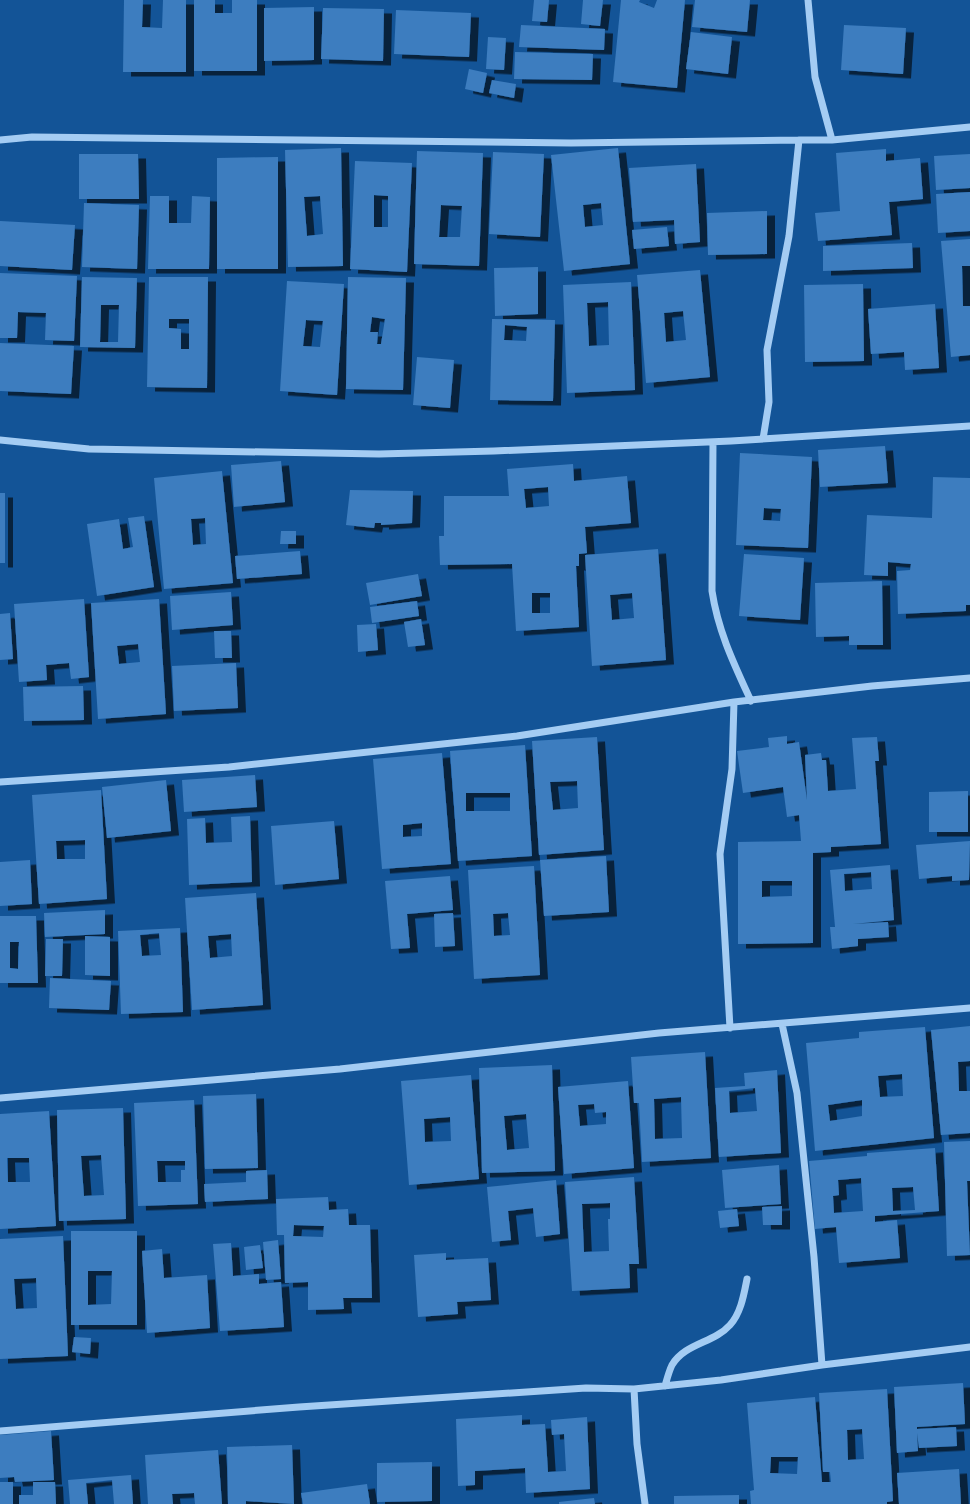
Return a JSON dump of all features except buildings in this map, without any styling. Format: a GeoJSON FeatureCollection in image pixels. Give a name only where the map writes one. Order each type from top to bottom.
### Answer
{"type":"FeatureCollection","features":[{"type":"Feature","properties":{"kind":"street"},"geometry":{"type":"LineString","coordinates":[[808,0],[815,77],[832,139]]}},
{"type":"Feature","properties":{"kind":"street"},"geometry":{"type":"LineString","coordinates":[[0,140],[33,137],[557,143],[799,140],[970,127]]}},
{"type":"Feature","properties":{"kind":"street"},"geometry":{"type":"LineString","coordinates":[[763,439],[769,402],[767,350],[789,236],[799,140]]}},
{"type":"Feature","properties":{"kind":"street"},"geometry":{"type":"LineString","coordinates":[[0,440],[89,449],[379,454],[494,452],[713,442],[970,426]]}},
{"type":"Feature","properties":{"kind":"street"},"geometry":{"type":"LineString","coordinates":[[713,442],[712,591],[715,614],[724,644],[751,701]]}},
{"type":"Feature","properties":{"kind":"street"},"geometry":{"type":"LineString","coordinates":[[0,782],[229,767],[503,738],[734,702],[970,678]]}},
{"type":"Feature","properties":{"kind":"street"},"geometry":{"type":"LineString","coordinates":[[730,1028],[720,854],[732,769],[734,702]]}},
{"type":"Feature","properties":{"kind":"street"},"geometry":{"type":"LineString","coordinates":[[0,1098],[340,1069],[523,1047],[970,1008]]}},
{"type":"Feature","properties":{"kind":"street"},"geometry":{"type":"LineString","coordinates":[[782,1024],[797,1093],[822,1365]]}},
{"type":"Feature","properties":{"kind":"street"},"geometry":{"type":"LineString","coordinates":[[665,1386],[672,1366],[680,1355],[720,1334],[732,1324],[739,1311],[747,1279]]}},
{"type":"Feature","properties":{"kind":"street"},"geometry":{"type":"LineString","coordinates":[[0,1431],[490,1394],[586,1388],[634,1389],[970,1347]]}},
{"type":"Feature","properties":{"kind":"street"},"geometry":{"type":"LineString","coordinates":[[634,1389],[637,1444],[645,1504]]}}]}
